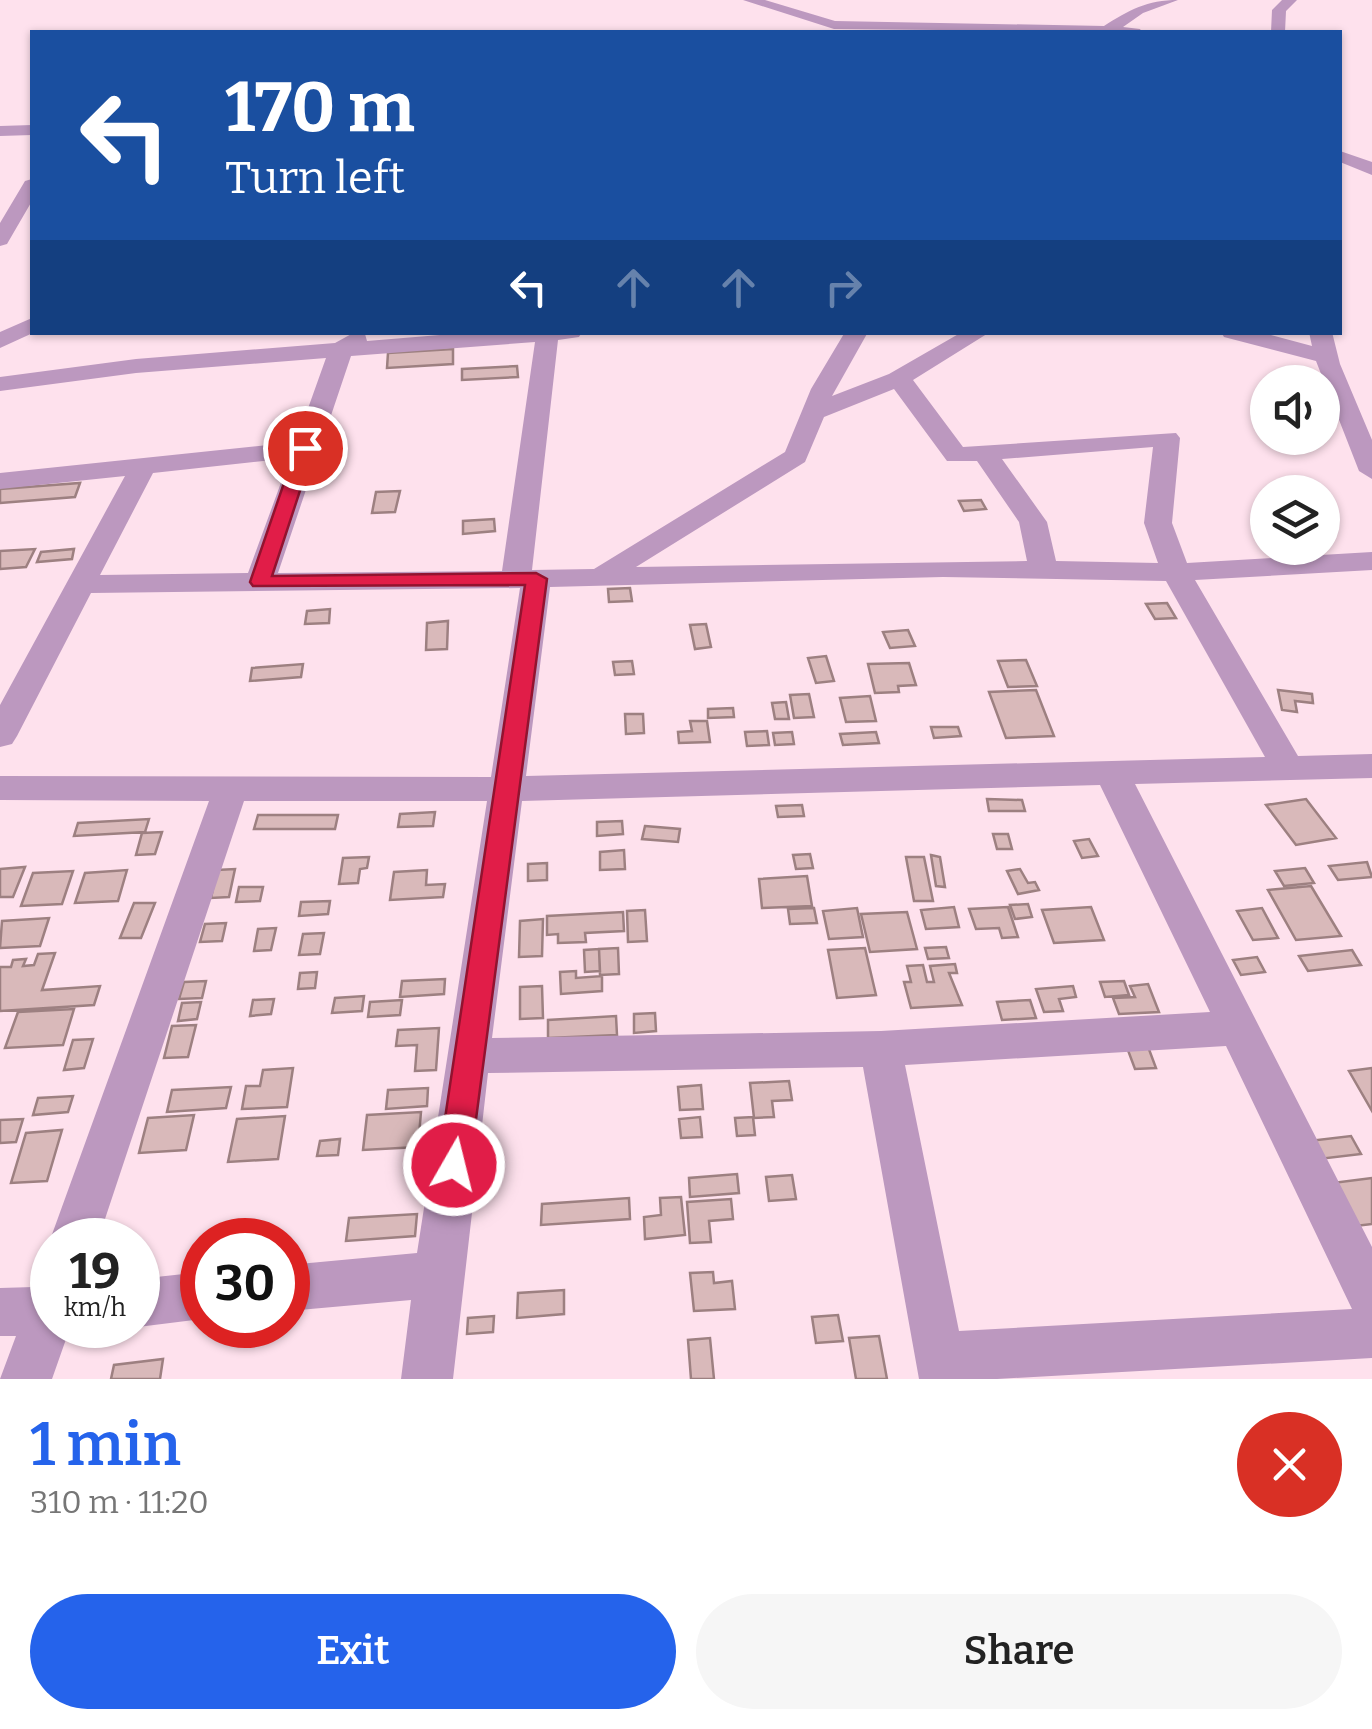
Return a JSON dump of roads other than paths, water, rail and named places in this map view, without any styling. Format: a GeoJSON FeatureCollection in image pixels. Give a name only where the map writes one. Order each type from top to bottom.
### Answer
{"type":"FeatureCollection","features":[{"type":"Feature","properties":{"kind":"street"},"geometry":{"type":"LineString","coordinates":[[750,0],[808,26],[971,25],[1043,30]]}},
{"type":"Feature","properties":{"kind":"street"},"geometry":{"type":"LineString","coordinates":[[1108,30],[1138,10],[1171,0]]}},
{"type":"Feature","properties":{"kind":"street"},"geometry":{"type":"LineString","coordinates":[[1278,30],[1278,10],[1290,0]]}},
{"type":"Feature","properties":{"kind":"street"},"geometry":{"type":"LineString","coordinates":[[0,131],[30,130]]}},
{"type":"Feature","properties":{"kind":"street"},"geometry":{"type":"LineString","coordinates":[[1342,157],[1372,169]]}},
{"type":"Feature","properties":{"kind":"street"},"geometry":{"type":"LineString","coordinates":[[0,240],[30,188]]}},
{"type":"Feature","properties":{"kind":"street"},"geometry":{"type":"LineString","coordinates":[[0,340],[30,326]]}},
{"type":"Feature","properties":{"kind":"street"},"geometry":{"type":"LineString","coordinates":[[260,582],[342,350],[364,335]]}},
{"type":"Feature","properties":{"kind":"street"},"geometry":{"type":"LineString","coordinates":[[0,384],[136,366],[537,335],[526,579],[509,788],[438,1274],[427,1379]]}},
{"type":"Feature","properties":{"kind":"street"},"geometry":{"type":"LineString","coordinates":[[600,578],[796,456],[812,413],[855,335]]}},
{"type":"Feature","properties":{"kind":"street"},"geometry":{"type":"LineString","coordinates":[[812,413],[898,379],[974,335]]}},
{"type":"Feature","properties":{"kind":"street"},"geometry":{"type":"LineString","coordinates":[[1241,335],[1287,365]]}},
{"type":"Feature","properties":{"kind":"street"},"geometry":{"type":"LineString","coordinates":[[1247,335],[1323,345]]}},
{"type":"Feature","properties":{"kind":"street"},"geometry":{"type":"LineString","coordinates":[[898,379],[923,406],[956,455],[1167,438],[1158,523],[1176,572],[1288,768]]}},
{"type":"Feature","properties":{"kind":"street"},"geometry":{"type":"LineString","coordinates":[[1340,394],[1372,405]]}},
{"type":"Feature","properties":{"kind":"street"},"geometry":{"type":"LineString","coordinates":[[1340,403],[1372,471]]}},
{"type":"Feature","properties":{"kind":"street"},"geometry":{"type":"LineString","coordinates":[[0,481],[305,448]]}},
{"type":"Feature","properties":{"kind":"street"},"geometry":{"type":"LineString","coordinates":[[986,453],[1033,522],[1044,570]]}},
{"type":"Feature","properties":{"kind":"street"},"geometry":{"type":"LineString","coordinates":[[0,736],[144,466]]}},
{"type":"Feature","properties":{"kind":"street"},"geometry":{"type":"LineString","coordinates":[[84,584],[600,578],[943,568],[1176,572],[1372,561]]}},
{"type":"Feature","properties":{"kind":"street"},"geometry":{"type":"LineString","coordinates":[[0,788],[509,788],[1372,766]]}},
{"type":"Feature","properties":{"kind":"street"},"geometry":{"type":"LineString","coordinates":[[1112,772],[1372,1298]]}},
{"type":"Feature","properties":{"kind":"street"},"geometry":{"type":"LineString","coordinates":[[82,1218],[231,788]]}},
{"type":"Feature","properties":{"kind":"street"},"geometry":{"type":"LineString","coordinates":[[470,1056],[881,1048],[1236,1028]]}},
{"type":"Feature","properties":{"kind":"street"},"geometry":{"type":"LineString","coordinates":[[881,1048],[942,1368],[1372,1332]]}},
{"type":"Feature","properties":{"kind":"street"},"geometry":{"type":"LineString","coordinates":[[310,1286],[438,1274]]}},
{"type":"Feature","properties":{"kind":"street"},"geometry":{"type":"LineString","coordinates":[[0,1312],[30,1310]]}},
{"type":"Feature","properties":{"kind":"street"},"geometry":{"type":"LineString","coordinates":[[26,1379],[37,1348]]}}]}
